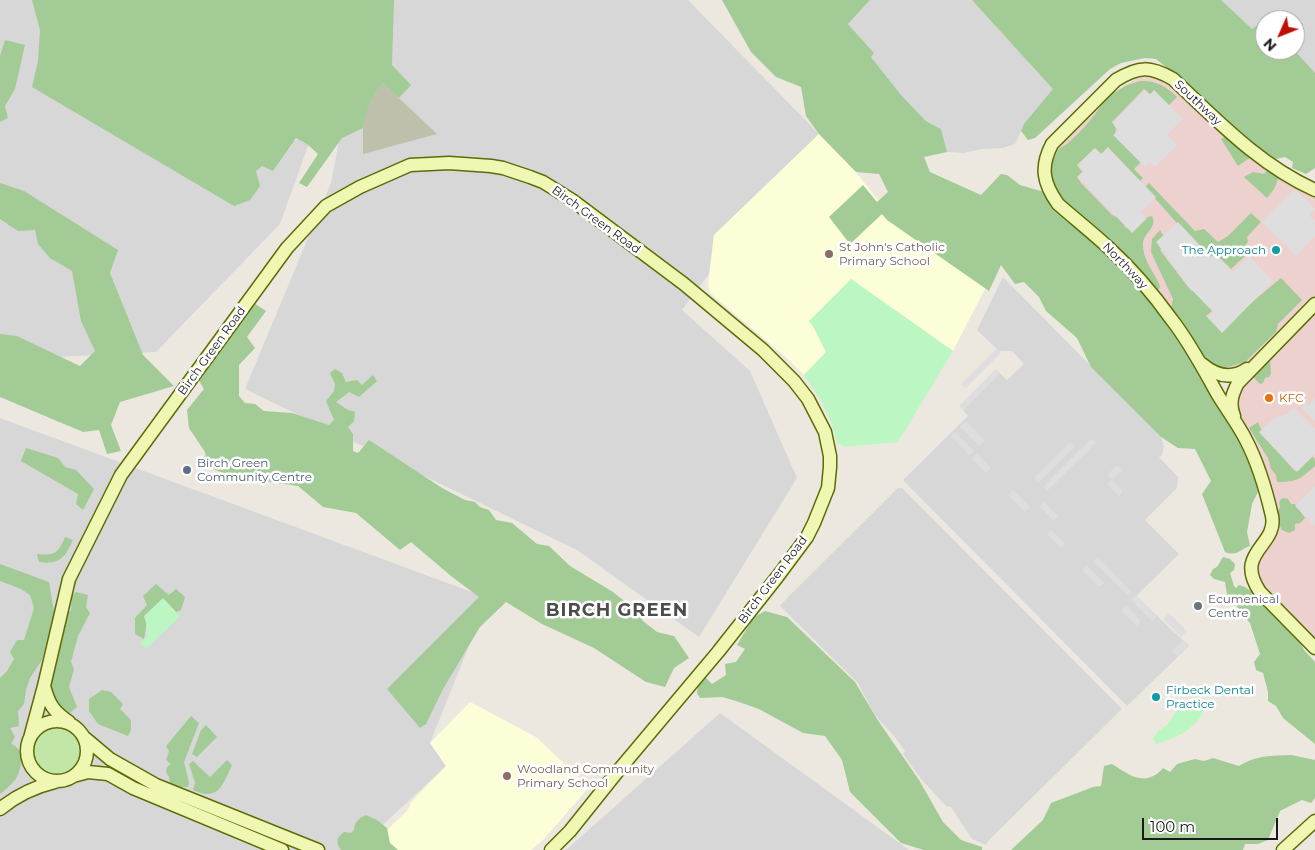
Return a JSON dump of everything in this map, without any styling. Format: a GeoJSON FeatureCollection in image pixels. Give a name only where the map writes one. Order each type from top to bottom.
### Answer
{"type":"FeatureCollection","features":[{"type":"Feature","properties":{"kind":"street","name":"Southway"},"geometry":{"type":"LineString","coordinates":[[1081,116],[1116,80],[1127,73],[1150,69],[1173,79],[1230,134],[1258,156],[1315,190]]}},
{"type":"Feature","properties":{"kind":"street","name":"Northway"},"geometry":{"type":"LineString","coordinates":[[1081,116],[1052,144],[1047,153],[1044,171],[1047,186],[1058,204],[1111,250],[1140,280],[1173,320],[1230,416],[1238,426]]}},
{"type":"Feature","properties":{"kind":"street","name":"Birch Green Road"},"geometry":{"type":"LineString","coordinates":[[30,738],[70,579],[121,475],[287,248],[326,206],[360,187],[410,165],[450,163],[503,168],[537,179],[557,190],[684,284],[763,350],[801,389],[815,410],[825,432],[830,462],[828,488],[807,537],[712,659],[570,831],[552,850]]}},
{"type":"Feature","properties":{"kind":"street","name":"Northway"},"geometry":{"type":"LineString","coordinates":[[1314,304],[1238,383],[1232,396],[1232,411],[1258,469],[1272,518],[1270,532],[1252,561],[1251,569],[1255,584],[1260,592],[1315,648]]}},
{"type":"Feature","properties":{"kind":"street"},"geometry":{"type":"LineString","coordinates":[[1198,360],[1214,372],[1228,376],[1241,373],[1255,364]]}},
{"type":"Feature","properties":{"kind":"street"},"geometry":{"type":"LineString","coordinates":[[44,686],[52,707],[59,715],[79,729],[85,738],[110,759],[156,784],[318,850]]}},
{"type":"Feature","properties":{"kind":"street"},"geometry":{"type":"LineString","coordinates":[[58,781],[44,778],[32,768],[27,748],[35,730],[42,724],[61,720],[71,723]]}},
{"type":"Feature","properties":{"kind":"street"},"geometry":{"type":"LineString","coordinates":[[77,775],[87,758],[88,748],[85,738]]}},
{"type":"Feature","properties":{"kind":"street"},"geometry":{"type":"LineString","coordinates":[[20,795],[31,776],[32,768]]}},
{"type":"Feature","properties":{"kind":"street"},"geometry":{"type":"LineString","coordinates":[[0,809],[31,789],[68,780],[88,772],[99,772],[108,774],[133,788],[282,850]]}},
{"type":"Feature","properties":{"kind":"street"},"geometry":{"type":"LineString","coordinates":[[1283,850],[1315,821]]}},
{"type":"Feature","properties":{"kind":"shaded area"},"geometry":{"type":"Polygon","coordinates":[[[0,0],[50,0],[215,177],[313,132],[280,224],[156,352],[58,357],[0,342],[0,0]]]}},
{"type":"Feature","properties":{"kind":"shaded area"},"geometry":{"type":"Polygon","coordinates":[[[32,0],[394,0],[392,65],[411,85],[399,98],[383,83],[370,104],[363,128],[342,138],[307,187],[299,183],[318,154],[307,144],[296,138],[273,171],[262,166],[256,171],[260,186],[250,200],[234,206],[32,87],[38,61],[40,30],[32,0]]]}},
{"type":"Feature","properties":{"kind":"shaded area"},"geometry":{"type":"Polygon","coordinates":[[[366,0],[688,0],[819,134],[714,235],[709,274],[682,310],[750,371],[797,478],[699,637],[577,550],[245,389],[331,183],[366,0]]]}},
{"type":"Feature","properties":{"kind":"shaded area"},"geometry":{"type":"Polygon","coordinates":[[[722,0],[870,0],[848,24],[874,53],[871,57],[901,95],[926,121],[941,129],[947,152],[924,157],[930,172],[981,195],[1001,174],[1007,175],[1020,185],[1044,192],[1145,293],[1192,357],[1243,443],[1250,459],[1251,468],[1259,490],[1252,504],[1247,532],[1250,546],[1233,554],[1225,552],[1202,494],[1211,481],[1195,449],[1178,448],[1161,437],[1091,367],[1077,338],[1046,311],[1039,297],[1024,282],[1015,284],[1001,265],[989,291],[887,220],[882,214],[850,244],[829,217],[863,185],[877,202],[888,192],[879,174],[856,172],[819,134],[806,116],[801,87],[776,77],[751,52],[722,0]]]}},
{"type":"Feature","properties":{"kind":"shaded area"},"geometry":{"type":"Polygon","coordinates":[[[870,0],[974,0],[1056,89],[1023,127],[1015,144],[1003,148],[982,149],[964,153],[947,152],[941,129],[926,121],[901,95],[870,56],[874,53],[848,24],[870,0]]]}},
{"type":"Feature","properties":{"kind":"shaded area"},"geometry":{"type":"Polygon","coordinates":[[[972,0],[1221,0],[1252,29],[1255,27],[1255,60],[1303,60],[1315,73],[1315,168],[1306,174],[1292,168],[1293,162],[1285,157],[1276,159],[1245,138],[1182,80],[1156,59],[1145,58],[1121,63],[1110,69],[1035,138],[1028,140],[1021,131],[1024,124],[1053,89],[972,0]]]}},
{"type":"Feature","properties":{"kind":"shaded area"},"geometry":{"type":"Polygon","coordinates":[[[1209,0],[1315,0],[1315,76],[1293,60],[1305,60],[1305,10],[1255,10],[1255,33],[1209,0]]]}},
{"type":"Feature","properties":{"kind":"shaded area"},"geometry":{"type":"Polygon","coordinates":[[[5,40],[25,45],[15,89],[5,106],[8,118],[0,122],[0,56],[5,40]]]}},
{"type":"Feature","properties":{"kind":"shaded area"},"geometry":{"type":"Polygon","coordinates":[[[1153,76],[1162,77],[1315,197],[1315,298],[1247,365],[1239,370],[1213,368],[1064,202],[1053,187],[1050,171],[1053,156],[1060,145],[1115,91],[1136,79],[1153,76]]]}},
{"type":"Feature","properties":{"kind":"shaded area"},"geometry":{"type":"Polygon","coordinates":[[[1140,81],[1160,84],[1177,97],[1168,106],[1155,92],[1150,94],[1144,89],[1112,122],[1116,129],[1115,135],[1141,162],[1134,169],[1143,178],[1140,181],[1108,147],[1101,154],[1095,148],[1077,165],[1082,172],[1077,177],[1112,215],[1121,219],[1125,227],[1133,231],[1148,217],[1152,216],[1153,224],[1145,237],[1143,249],[1148,264],[1159,283],[1160,288],[1156,291],[1112,245],[1071,208],[1058,193],[1052,178],[1054,157],[1058,150],[1073,139],[1098,111],[1105,99],[1108,98],[1108,93],[1111,90],[1116,92],[1127,85],[1140,81]]]}},
{"type":"Feature","properties":{"kind":"shaded area"},"geometry":{"type":"Polygon","coordinates":[[[383,83],[437,134],[363,154],[363,128],[366,111],[373,96],[383,83]]]}},
{"type":"Feature","properties":{"kind":"shaded area"},"geometry":{"type":"Polygon","coordinates":[[[1145,90],[1150,95],[1154,90],[1183,119],[1167,135],[1177,145],[1155,167],[1150,162],[1145,167],[1113,135],[1119,130],[1113,123],[1145,90]]]}},
{"type":"Feature","properties":{"kind":"shaded area","name":"St John's Catholic Primary School"},"geometry":{"type":"Polygon","coordinates":[[[819,134],[856,172],[884,208],[987,285],[953,351],[851,279],[813,326],[826,352],[804,375],[788,359],[710,293],[708,286],[714,235],[819,134]]]}},
{"type":"Feature","properties":{"kind":"shaded area"},"geometry":{"type":"Polygon","coordinates":[[[1226,136],[1251,157],[1238,166],[1221,139],[1226,136]]]}},
{"type":"Feature","properties":{"kind":"shaded area"},"geometry":{"type":"Polygon","coordinates":[[[1095,148],[1101,154],[1108,148],[1156,197],[1141,212],[1146,219],[1132,233],[1078,177],[1084,171],[1078,165],[1095,148]]]}},
{"type":"Feature","properties":{"kind":"shaded area"},"geometry":{"type":"Polygon","coordinates":[[[1268,170],[1278,175],[1278,179],[1267,198],[1244,177],[1253,172],[1264,174],[1268,170]]]}},
{"type":"Feature","properties":{"kind":"shaded area"},"geometry":{"type":"Polygon","coordinates":[[[0,183],[24,191],[118,250],[110,273],[143,355],[174,386],[120,402],[111,425],[121,451],[107,454],[99,430],[83,432],[0,397],[0,334],[17,336],[80,366],[95,351],[81,321],[72,271],[50,258],[38,244],[35,230],[18,231],[0,219],[0,183]]]}},
{"type":"Feature","properties":{"kind":"shaded area"},"geometry":{"type":"Polygon","coordinates":[[[1149,183],[1195,231],[1204,229],[1218,242],[1228,236],[1251,213],[1261,222],[1247,237],[1248,242],[1244,247],[1248,251],[1245,256],[1231,269],[1215,253],[1210,258],[1145,187],[1149,183]]]}},
{"type":"Feature","properties":{"kind":"shaded area"},"geometry":{"type":"Polygon","coordinates":[[[1295,189],[1315,209],[1309,215],[1315,221],[1315,236],[1296,256],[1262,222],[1295,189]]]}},
{"type":"Feature","properties":{"kind":"shaded area"},"geometry":{"type":"Polygon","coordinates":[[[1178,222],[1211,257],[1215,254],[1232,272],[1249,256],[1273,281],[1222,333],[1208,318],[1213,312],[1189,287],[1156,242],[1178,222]]]}},
{"type":"Feature","properties":{"kind":"shaded area"},"geometry":{"type":"Polygon","coordinates":[[[1160,230],[1164,237],[1165,245],[1160,250],[1192,291],[1196,289],[1212,301],[1212,311],[1206,316],[1222,331],[1238,314],[1281,278],[1302,300],[1278,324],[1276,332],[1245,362],[1225,368],[1217,367],[1202,355],[1171,308],[1173,299],[1151,252],[1152,239],[1160,230]]]}},
{"type":"Feature","properties":{"kind":"shaded area"},"geometry":{"type":"Polygon","coordinates":[[[1003,277],[1161,437],[1164,446],[1162,455],[1159,457],[1178,477],[1177,488],[1145,520],[1179,554],[1136,596],[1189,646],[1127,706],[903,480],[968,416],[963,410],[1000,373],[1007,380],[1024,364],[1012,351],[999,351],[977,330],[1003,277]]]}},
{"type":"Feature","properties":{"kind":"shaded area"},"geometry":{"type":"Polygon","coordinates":[[[252,302],[266,311],[247,337],[255,348],[239,365],[239,396],[245,403],[255,404],[264,411],[292,413],[329,425],[334,420],[326,401],[334,391],[335,384],[330,373],[335,369],[342,373],[346,382],[357,380],[362,385],[373,375],[377,381],[359,397],[349,392],[336,402],[355,412],[354,421],[348,427],[353,434],[353,451],[358,453],[369,440],[442,488],[489,510],[496,520],[512,523],[537,544],[549,546],[570,566],[613,592],[638,612],[643,621],[657,632],[674,636],[689,658],[674,668],[665,687],[646,682],[594,648],[542,624],[506,602],[480,627],[443,689],[426,724],[420,728],[387,689],[479,597],[411,542],[400,550],[356,513],[323,507],[298,486],[227,475],[207,466],[205,452],[189,428],[187,410],[204,389],[197,377],[252,302]]]}},
{"type":"Feature","properties":{"kind":"shaded area"},"geometry":{"type":"Polygon","coordinates":[[[1315,311],[1315,641],[1263,588],[1258,575],[1261,555],[1274,538],[1278,524],[1236,413],[1235,394],[1315,311]]]}},
{"type":"Feature","properties":{"kind":"shaded area"},"geometry":{"type":"Polygon","coordinates":[[[996,349],[1001,353],[966,388],[961,384],[996,349]]]}},
{"type":"Feature","properties":{"kind":"shaded area"},"geometry":{"type":"Polygon","coordinates":[[[1270,358],[1271,374],[1260,384],[1251,373],[1270,358]]]}},
{"type":"Feature","properties":{"kind":"shaded area"},"geometry":{"type":"Polygon","coordinates":[[[996,369],[1000,373],[963,410],[959,406],[996,369]]]}},
{"type":"Feature","properties":{"kind":"shaded area"},"geometry":{"type":"Polygon","coordinates":[[[1315,399],[1315,421],[1301,407],[1306,403],[1309,405],[1315,399]]]}},
{"type":"Feature","properties":{"kind":"shaded area"},"geometry":{"type":"Polygon","coordinates":[[[1294,408],[1315,429],[1315,454],[1297,472],[1259,432],[1273,419],[1287,414],[1294,408]]]}},
{"type":"Feature","properties":{"kind":"shaded area"},"geometry":{"type":"Polygon","coordinates":[[[0,418],[488,598],[430,743],[446,766],[356,850],[0,850],[0,418]]]}},
{"type":"Feature","properties":{"kind":"shaded area"},"geometry":{"type":"Polygon","coordinates":[[[966,421],[985,441],[979,446],[960,427],[966,421]]]}},
{"type":"Feature","properties":{"kind":"shaded area"},"geometry":{"type":"Polygon","coordinates":[[[1258,422],[1262,431],[1261,434],[1295,471],[1312,456],[1315,460],[1315,466],[1298,479],[1277,482],[1276,475],[1271,469],[1268,458],[1249,428],[1258,422]]]}},
{"type":"Feature","properties":{"kind":"shaded area"},"geometry":{"type":"Polygon","coordinates":[[[955,432],[974,451],[969,455],[951,436],[955,432]]]}},
{"type":"Feature","properties":{"kind":"shaded area"},"geometry":{"type":"Polygon","coordinates":[[[1091,439],[1096,443],[1047,491],[1043,487],[1091,439]]]}},
{"type":"Feature","properties":{"kind":"shaded area"},"geometry":{"type":"Polygon","coordinates":[[[1070,442],[1074,447],[1038,483],[1034,478],[1070,442]]]}},
{"type":"Feature","properties":{"kind":"shaded area"},"geometry":{"type":"Polygon","coordinates":[[[26,448],[58,458],[65,467],[76,470],[94,489],[83,510],[76,504],[78,494],[21,461],[26,448]]]}},
{"type":"Feature","properties":{"kind":"shaded area"},"geometry":{"type":"Polygon","coordinates":[[[977,454],[991,468],[986,473],[972,459],[977,454]]]}},
{"type":"Feature","properties":{"kind":"shaded area"},"geometry":{"type":"Polygon","coordinates":[[[1117,465],[1122,470],[1112,480],[1107,475],[1117,465]]]}},
{"type":"Feature","properties":{"kind":"shaded area"},"geometry":{"type":"Polygon","coordinates":[[[1112,480],[1123,491],[1119,496],[1107,484],[1112,480]]]}},
{"type":"Feature","properties":{"kind":"shaded area"},"geometry":{"type":"Polygon","coordinates":[[[1315,486],[1315,526],[1295,506],[1315,486]]]}},
{"type":"Feature","properties":{"kind":"shaded area"},"geometry":{"type":"Polygon","coordinates":[[[898,488],[902,488],[1122,709],[986,845],[972,839],[951,807],[946,806],[921,779],[903,754],[905,751],[874,714],[858,683],[780,606],[898,488]]]}},
{"type":"Feature","properties":{"kind":"shaded area"},"geometry":{"type":"Polygon","coordinates":[[[1013,490],[1030,507],[1025,512],[1008,495],[1013,490]]]}},
{"type":"Feature","properties":{"kind":"shaded area"},"geometry":{"type":"Polygon","coordinates":[[[1283,498],[1288,499],[1291,504],[1295,504],[1305,518],[1300,523],[1295,524],[1295,530],[1289,533],[1282,530],[1280,526],[1278,511],[1280,501],[1283,498]]]}},
{"type":"Feature","properties":{"kind":"shaded area"},"geometry":{"type":"Polygon","coordinates":[[[1044,502],[1058,516],[1054,521],[1040,507],[1044,502]]]}},
{"type":"Feature","properties":{"kind":"shaded area"},"geometry":{"type":"Polygon","coordinates":[[[1051,530],[1065,543],[1061,548],[1047,534],[1051,530]]]}},
{"type":"Feature","properties":{"kind":"shaded area"},"geometry":{"type":"Polygon","coordinates":[[[65,537],[73,540],[64,556],[52,562],[39,562],[37,554],[52,554],[58,550],[65,537]]]}},
{"type":"Feature","properties":{"kind":"shaded area"},"geometry":{"type":"Polygon","coordinates":[[[1098,557],[1132,592],[1128,596],[1093,561],[1098,557]]]}},
{"type":"Feature","properties":{"kind":"shaded area"},"geometry":{"type":"Polygon","coordinates":[[[1223,557],[1230,559],[1235,564],[1234,570],[1230,573],[1234,586],[1236,588],[1239,585],[1245,587],[1266,605],[1298,638],[1304,650],[1315,662],[1315,744],[1283,718],[1276,706],[1268,701],[1268,692],[1263,673],[1256,670],[1254,662],[1260,654],[1250,623],[1227,594],[1225,582],[1214,579],[1210,575],[1223,557]]]}},
{"type":"Feature","properties":{"kind":"shaded area"},"geometry":{"type":"Polygon","coordinates":[[[0,564],[49,582],[54,612],[42,660],[30,678],[24,704],[18,711],[19,726],[10,728],[15,737],[11,744],[19,750],[21,765],[15,780],[0,794],[0,678],[14,659],[10,652],[17,640],[24,640],[34,608],[30,595],[21,589],[0,581],[0,564]]]}},
{"type":"Feature","properties":{"kind":"shaded area"},"geometry":{"type":"Polygon","coordinates":[[[1087,566],[1104,583],[1099,587],[1082,570],[1087,566]]]}},
{"type":"Feature","properties":{"kind":"shaded area"},"geometry":{"type":"Polygon","coordinates":[[[156,584],[169,595],[176,589],[185,597],[181,610],[168,616],[156,615],[146,627],[144,639],[135,634],[135,618],[147,605],[143,596],[156,584]]]}},
{"type":"Feature","properties":{"kind":"shaded area"},"geometry":{"type":"Polygon","coordinates":[[[76,592],[88,595],[86,607],[90,613],[78,636],[71,662],[74,669],[69,687],[77,707],[66,716],[57,709],[48,686],[65,613],[71,611],[72,596],[76,592]]]}},
{"type":"Feature","properties":{"kind":"shaded area"},"geometry":{"type":"Polygon","coordinates":[[[1136,595],[1157,616],[1152,621],[1131,600],[1136,595]]]}},
{"type":"Feature","properties":{"kind":"shaded area"},"geometry":{"type":"Polygon","coordinates":[[[1126,605],[1141,621],[1137,626],[1121,610],[1126,605]]]}},
{"type":"Feature","properties":{"kind":"shaded area"},"geometry":{"type":"Polygon","coordinates":[[[765,611],[787,617],[855,682],[877,719],[919,780],[943,822],[961,840],[982,847],[982,850],[924,850],[901,843],[850,792],[842,760],[825,736],[803,733],[759,709],[736,701],[722,697],[700,698],[697,693],[698,685],[706,678],[712,684],[726,675],[725,664],[736,662],[745,649],[737,645],[753,618],[765,611]]]}},
{"type":"Feature","properties":{"kind":"shaded area"},"geometry":{"type":"Polygon","coordinates":[[[1169,613],[1187,631],[1181,637],[1163,619],[1169,613]]]}},
{"type":"Feature","properties":{"kind":"shaded area"},"geometry":{"type":"Polygon","coordinates":[[[1184,640],[1189,645],[1177,657],[1172,651],[1184,640]]]}},
{"type":"Feature","properties":{"kind":"shaded area"},"geometry":{"type":"Polygon","coordinates":[[[102,690],[111,692],[123,704],[120,709],[131,720],[131,730],[128,736],[98,724],[89,711],[89,699],[102,690]]]}},
{"type":"Feature","properties":{"kind":"shaded area","name":"Woodland Community Primary School"},"geometry":{"type":"Polygon","coordinates":[[[470,702],[536,737],[589,787],[542,841],[531,850],[379,850],[389,828],[408,810],[411,802],[446,766],[430,743],[470,702]]]}},
{"type":"Feature","properties":{"kind":"shaded area"},"geometry":{"type":"Polygon","coordinates":[[[720,713],[909,850],[566,850],[720,713]]]}},
{"type":"Feature","properties":{"kind":"shaded area"},"geometry":{"type":"Polygon","coordinates":[[[191,716],[199,723],[184,762],[189,783],[188,787],[180,787],[170,783],[166,772],[167,767],[171,764],[166,760],[169,751],[166,746],[191,716]]]}},
{"type":"Feature","properties":{"kind":"shaded area"},"geometry":{"type":"Polygon","coordinates":[[[206,725],[217,737],[197,757],[192,754],[201,730],[206,725]]]}},
{"type":"Feature","properties":{"kind":"shaded area"},"geometry":{"type":"Polygon","coordinates":[[[1291,755],[1315,760],[1315,798],[1311,803],[1302,800],[1280,811],[1268,840],[1258,844],[1245,844],[1243,850],[1011,850],[1043,820],[1051,803],[1093,787],[1101,786],[1104,766],[1112,764],[1131,775],[1144,778],[1157,774],[1163,768],[1170,772],[1177,764],[1195,759],[1204,761],[1213,758],[1239,766],[1258,758],[1291,755]]]}},
{"type":"Feature","properties":{"kind":"shaded area"},"geometry":{"type":"Polygon","coordinates":[[[227,760],[232,765],[219,789],[209,794],[193,790],[195,783],[189,764],[193,761],[210,777],[227,760]]]}},
{"type":"Feature","properties":{"kind":"shaded area"},"geometry":{"type":"Polygon","coordinates":[[[366,815],[377,820],[387,828],[390,843],[398,850],[341,850],[337,842],[340,836],[344,832],[351,833],[357,821],[366,815]]]}},
{"type":"Feature","properties":{"kind":"green space"},"geometry":{"type":"Polygon","coordinates":[[[851,279],[953,351],[898,442],[844,447],[837,443],[831,422],[822,402],[804,375],[826,352],[809,321],[851,279]]]}},
{"type":"Feature","properties":{"kind":"green space"},"geometry":{"type":"Polygon","coordinates":[[[163,598],[180,616],[146,649],[140,643],[147,636],[144,616],[163,598]]]}},
{"type":"Feature","properties":{"kind":"green space"},"geometry":{"type":"Polygon","coordinates":[[[1187,702],[1205,708],[1197,722],[1178,736],[1156,744],[1153,739],[1158,731],[1167,725],[1178,708],[1187,702]]]}},
{"type":"Feature","properties":{"kind":"green space"},"geometry":{"type":"Polygon","coordinates":[[[56,725],[70,729],[77,736],[81,750],[77,764],[70,771],[56,775],[42,771],[35,764],[31,750],[35,736],[42,729],[56,725]]]}},
{"type":"Feature","properties":{"kind":"place","name":"The Approach"},"geometry":{"type":"Point","coordinates":[1276,250]}},
{"type":"Feature","properties":{"kind":"place","name":"St John's Catholic Primary School"},"geometry":{"type":"Point","coordinates":[829,254]}},
{"type":"Feature","properties":{"kind":"place","name":"KFC"},"geometry":{"type":"Point","coordinates":[1269,398]}},
{"type":"Feature","properties":{"kind":"place","name":"Birch Green Community Centre"},"geometry":{"type":"Point","coordinates":[187,470]}},
{"type":"Feature","properties":{"kind":"place","name":"Ecumenical Centre"},"geometry":{"type":"Point","coordinates":[1198,606]}},
{"type":"Feature","properties":{"kind":"place","name":"Firbeck Dental Practice"},"geometry":{"type":"Point","coordinates":[1156,697]}},
{"type":"Feature","properties":{"kind":"place","name":"Woodland Community Primary School"},"geometry":{"type":"Point","coordinates":[507,776]}},
{"type":"Feature","properties":{"kind":"district","name":"BIRCH GREEN"},"geometry":{"type":"Point","coordinates":[617,611]}}]}
